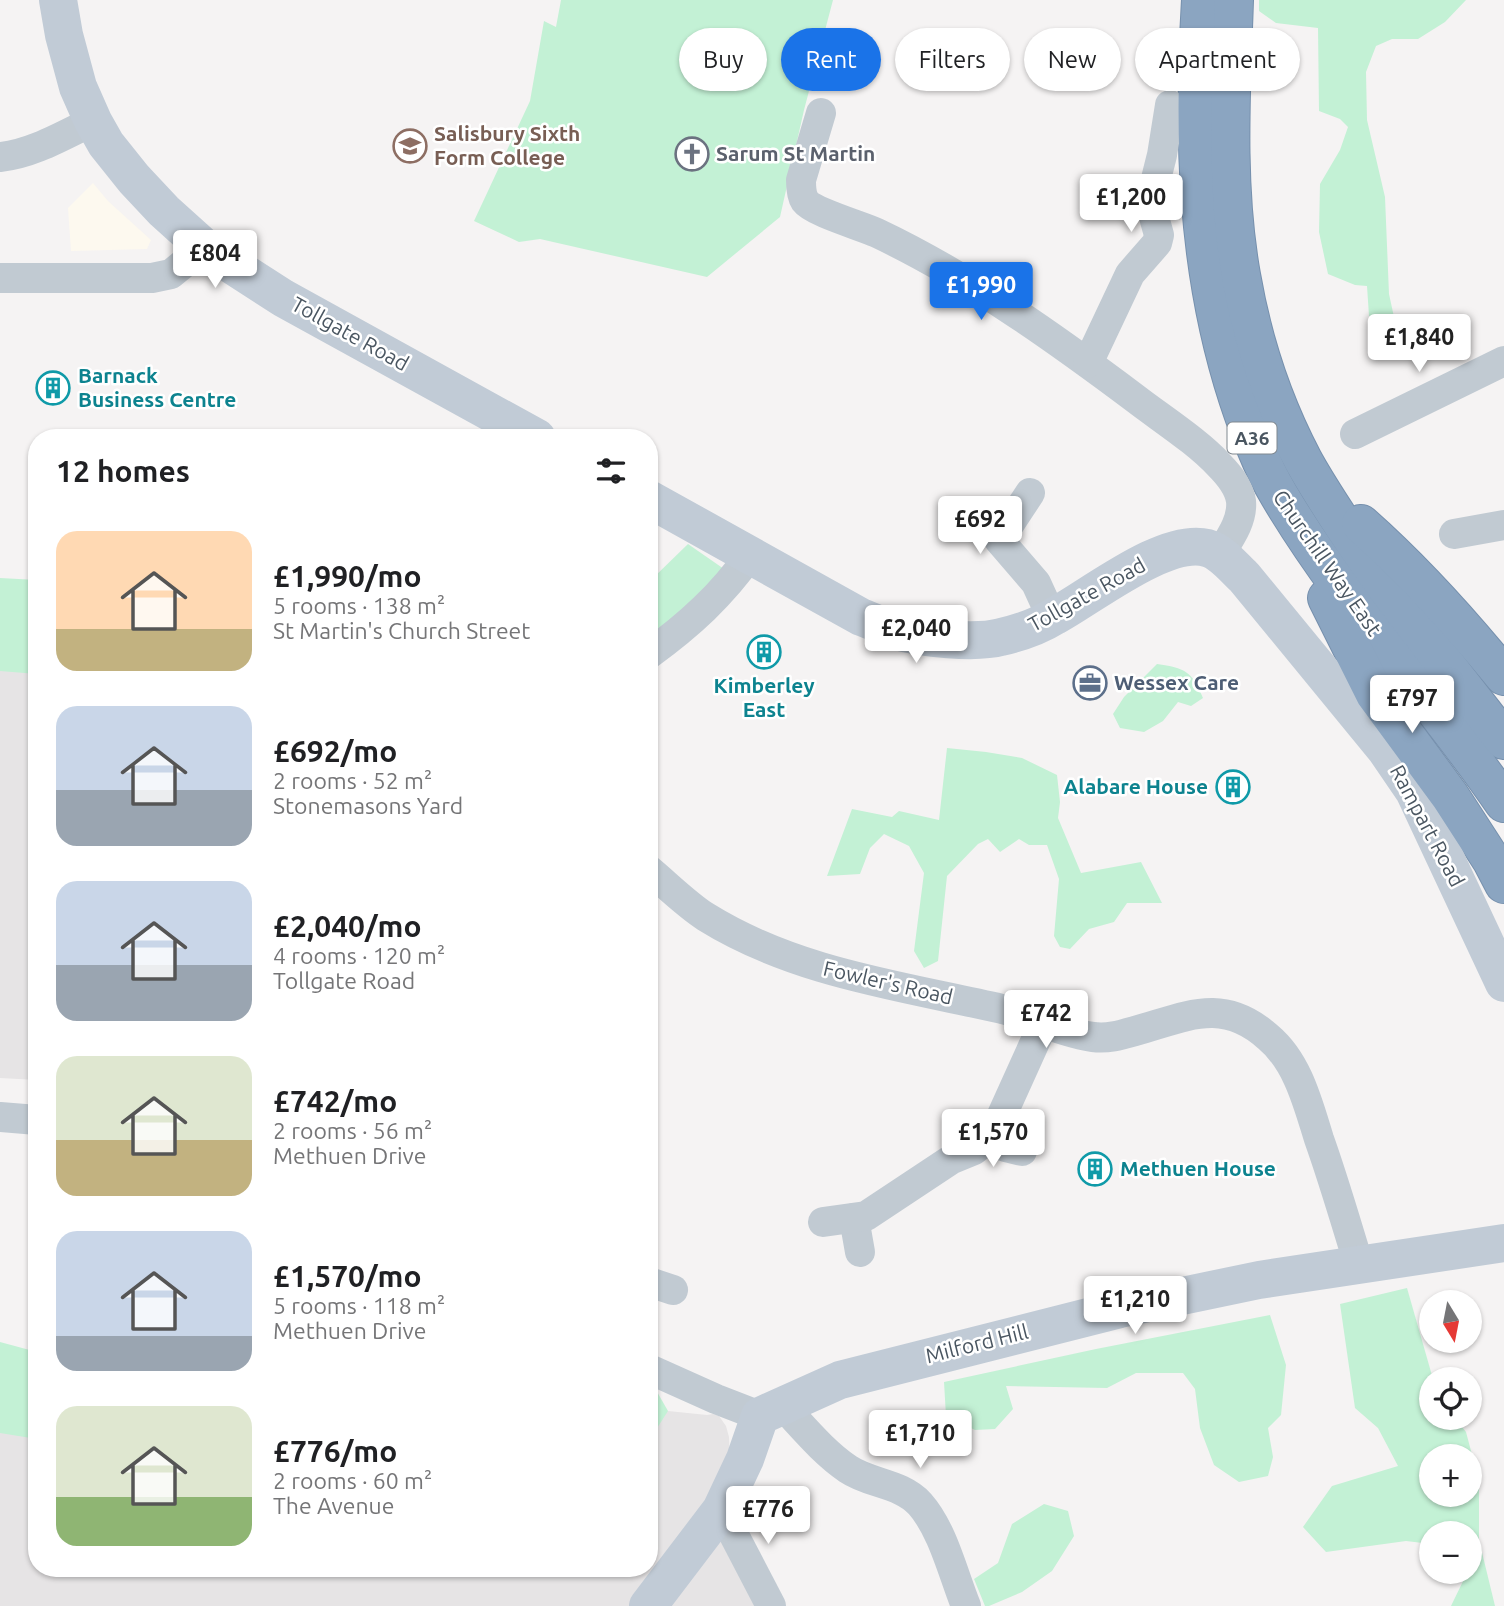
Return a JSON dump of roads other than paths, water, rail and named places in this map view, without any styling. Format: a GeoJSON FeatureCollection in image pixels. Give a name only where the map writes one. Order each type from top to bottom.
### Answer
{"type":"FeatureCollection","features":[{"type":"Feature","properties":{"kind":"highway","name":"Churchill Way East"},"geometry":{"type":"LineString","coordinates":[[1201,0],[1197,79],[1198,177],[1209,283],[1224,353],[1244,418],[1278,494],[1299,527],[1364,619],[1504,803]]}},
{"type":"Feature","properties":{"kind":"highway","name":"Churchill Way East"},"geometry":{"type":"LineString","coordinates":[[1234,0],[1232,183],[1240,273],[1262,362],[1288,429],[1320,489],[1399,605],[1504,740]]}},
{"type":"Feature","properties":{"kind":"highway"},"geometry":{"type":"LineString","coordinates":[[1320,489],[1386,546],[1463,626],[1504,676]]}},
{"type":"Feature","properties":{"kind":"highway"},"geometry":{"type":"LineString","coordinates":[[1299,527],[1327,598],[1374,694],[1500,867]]}},
{"type":"Feature","properties":{"kind":"street","name":"Tollgate Road"},"geometry":{"type":"LineString","coordinates":[[58,0],[78,87],[93,121],[106,144],[164,211],[204,247],[283,298],[521,429]]}},
{"type":"Feature","properties":{"kind":"street"},"geometry":{"type":"LineString","coordinates":[[1088,363],[1130,274],[1157,243],[1159,235],[1151,205],[1163,155],[1170,105]]}},
{"type":"Feature","properties":{"kind":"street"},"geometry":{"type":"LineString","coordinates":[[821,113],[801,180],[804,200],[814,208],[876,232],[1002,304],[1088,363],[1204,451],[1235,484],[1241,499],[1241,513],[1234,532],[1220,554]]}},
{"type":"Feature","properties":{"kind":"street"},"geometry":{"type":"LineString","coordinates":[[0,157],[24,152],[93,121]]}},
{"type":"Feature","properties":{"kind":"street"},"geometry":{"type":"LineString","coordinates":[[0,278],[152,278],[171,274],[204,247]]}},
{"type":"Feature","properties":{"kind":"street"},"geometry":{"type":"LineString","coordinates":[[1355,434],[1504,360]]}},
{"type":"Feature","properties":{"kind":"street"},"geometry":{"type":"LineString","coordinates":[[1030,493],[999,540],[1036,583],[1052,618]]}},
{"type":"Feature","properties":{"kind":"street","name":"Tollgate Road"},"geometry":{"type":"LineString","coordinates":[[658,504],[861,617],[895,631],[961,640],[991,640],[1029,628],[1052,618],[1168,551],[1191,546],[1207,548],[1220,554]]}},
{"type":"Feature","properties":{"kind":"street"},"geometry":{"type":"LineString","coordinates":[[1454,534],[1504,525]]}},
{"type":"Feature","properties":{"kind":"street","name":"Rampart Road"},"geometry":{"type":"LineString","coordinates":[[1220,554],[1244,577],[1386,750],[1414,790],[1504,983]]}},
{"type":"Feature","properties":{"kind":"street"},"geometry":{"type":"LineString","coordinates":[[658,647],[708,607],[750,555]]}},
{"type":"Feature","properties":{"kind":"street","name":"Fowler's Road"},"geometry":{"type":"LineString","coordinates":[[658,877],[705,916],[764,947],[814,966],[883,984],[1006,1010],[1077,1034],[1105,1038],[1210,1012],[1225,1013],[1252,1025],[1283,1051],[1295,1072],[1359,1265]]}},
{"type":"Feature","properties":{"kind":"street"},"geometry":{"type":"LineString","coordinates":[[823,1222],[866,1216],[951,1159],[974,1150],[993,1135],[1044,1022]]}},
{"type":"Feature","properties":{"kind":"street"},"geometry":{"type":"LineString","coordinates":[[0,1117],[28,1119]]}},
{"type":"Feature","properties":{"kind":"street"},"geometry":{"type":"LineString","coordinates":[[993,1135],[1005,1147],[1022,1152]]}},
{"type":"Feature","properties":{"kind":"street"},"geometry":{"type":"LineString","coordinates":[[854,1218],[860,1252]]}},
{"type":"Feature","properties":{"kind":"street","name":"Milford Hill"},"geometry":{"type":"LineString","coordinates":[[771,1411],[840,1380],[1120,1309],[1259,1280],[1504,1242]]}},
{"type":"Feature","properties":{"kind":"street"},"geometry":{"type":"LineString","coordinates":[[658,1373],[716,1399],[771,1411],[818,1444],[850,1471],[906,1492],[920,1504],[937,1531],[965,1606]]}},
{"type":"Feature","properties":{"kind":"street"},"geometry":{"type":"LineString","coordinates":[[648,1606],[721,1510],[771,1411]]}},
{"type":"Feature","properties":{"kind":"street"},"geometry":{"type":"LineString","coordinates":[[721,1510],[771,1606]]}},
{"type":"Feature","properties":{"kind":"place","name":"Salisbury Sixth Form College"},"geometry":{"type":"Point","coordinates":[410,146]}},
{"type":"Feature","properties":{"kind":"place","name":"Sarum St Martin"},"geometry":{"type":"Point","coordinates":[692,154]}},
{"type":"Feature","properties":{"kind":"place","name":"Barnack Business Centre"},"geometry":{"type":"Point","coordinates":[53,388]}},
{"type":"Feature","properties":{"kind":"place","name":"Kimberley East"},"geometry":{"type":"Point","coordinates":[764,652]}},
{"type":"Feature","properties":{"kind":"place","name":"Wessex Care"},"geometry":{"type":"Point","coordinates":[1090,683]}},
{"type":"Feature","properties":{"kind":"place","name":"Alabare House"},"geometry":{"type":"Point","coordinates":[1233,787]}},
{"type":"Feature","properties":{"kind":"place","name":"Methuen House"},"geometry":{"type":"Point","coordinates":[1095,1169]}}]}
